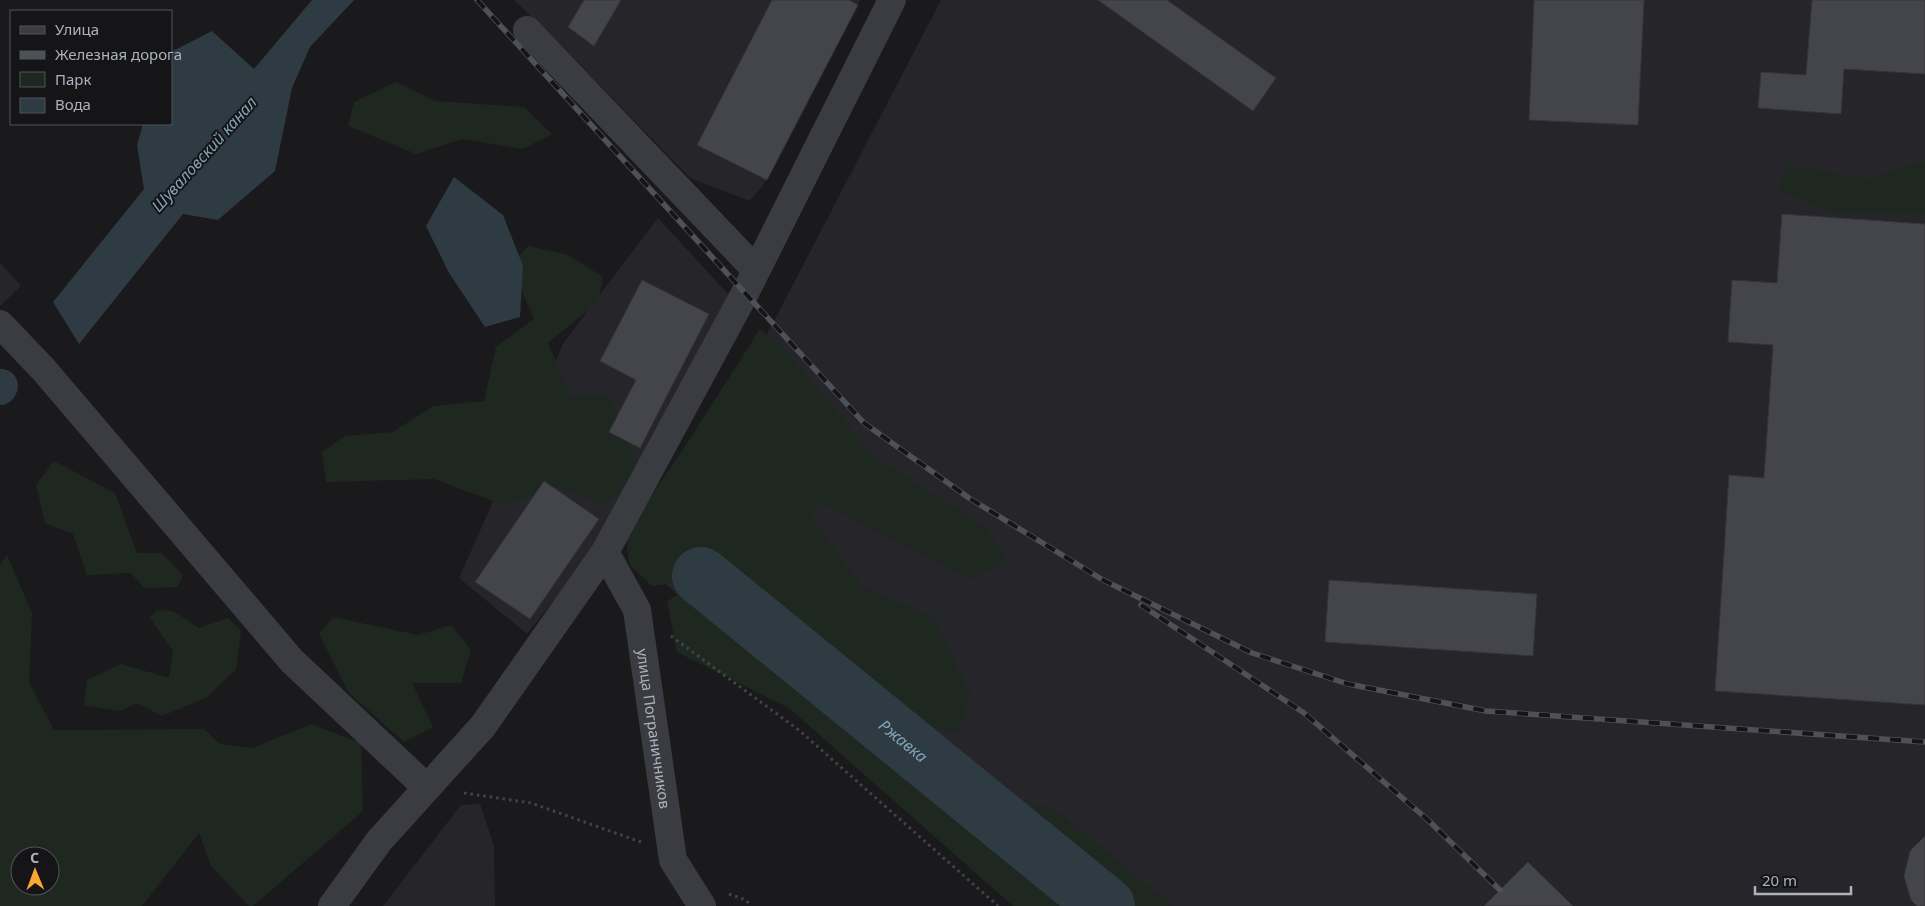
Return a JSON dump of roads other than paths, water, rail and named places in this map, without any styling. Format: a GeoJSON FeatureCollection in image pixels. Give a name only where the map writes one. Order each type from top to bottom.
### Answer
{"type":"FeatureCollection","features":[{"type":"Feature","properties":{"kind":"street"},"geometry":{"type":"LineString","coordinates":[[332,906],[379,841],[482,726],[605,552],[756,270],[892,0]]}},
{"type":"Feature","properties":{"kind":"street"},"geometry":{"type":"LineString","coordinates":[[527,30],[756,270]]}},
{"type":"Feature","properties":{"kind":"street"},"geometry":{"type":"LineString","coordinates":[[0,324],[44,370],[292,661],[427,788]]}},
{"type":"Feature","properties":{"kind":"street","name":"улица Пограничников"},"geometry":{"type":"LineString","coordinates":[[605,552],[637,610],[673,860],[702,906]]}},
{"type":"Feature","properties":{"kind":"water","name":"Шуваловский канал"},"geometry":{"type":"Polygon","coordinates":[[[312,0],[354,0],[310,47],[292,88],[275,171],[218,220],[183,214],[79,344],[53,302],[144,189],[137,145],[143,125],[172,125],[172,51],[212,31],[254,69],[312,0]]]}},
{"type":"Feature","properties":{"kind":"water"},"geometry":{"type":"Polygon","coordinates":[[[454,177],[503,215],[523,266],[520,317],[485,327],[449,273],[426,226],[454,177]]]}},
{"type":"Feature","properties":{"kind":"waterway","name":"Ржавка"},"geometry":{"type":"LineString","coordinates":[[701,576],[1106,906]]}},
{"type":"Feature","properties":{"kind":"railway"},"geometry":{"type":"LineString","coordinates":[[477,0],[864,423],[969,498],[1103,580],[1252,653],[1348,684],[1486,711],[1925,742]]}},
{"type":"Feature","properties":{"kind":"railway"},"geometry":{"type":"LineString","coordinates":[[1141,605],[1304,713],[1428,820],[1500,890]]}}]}
